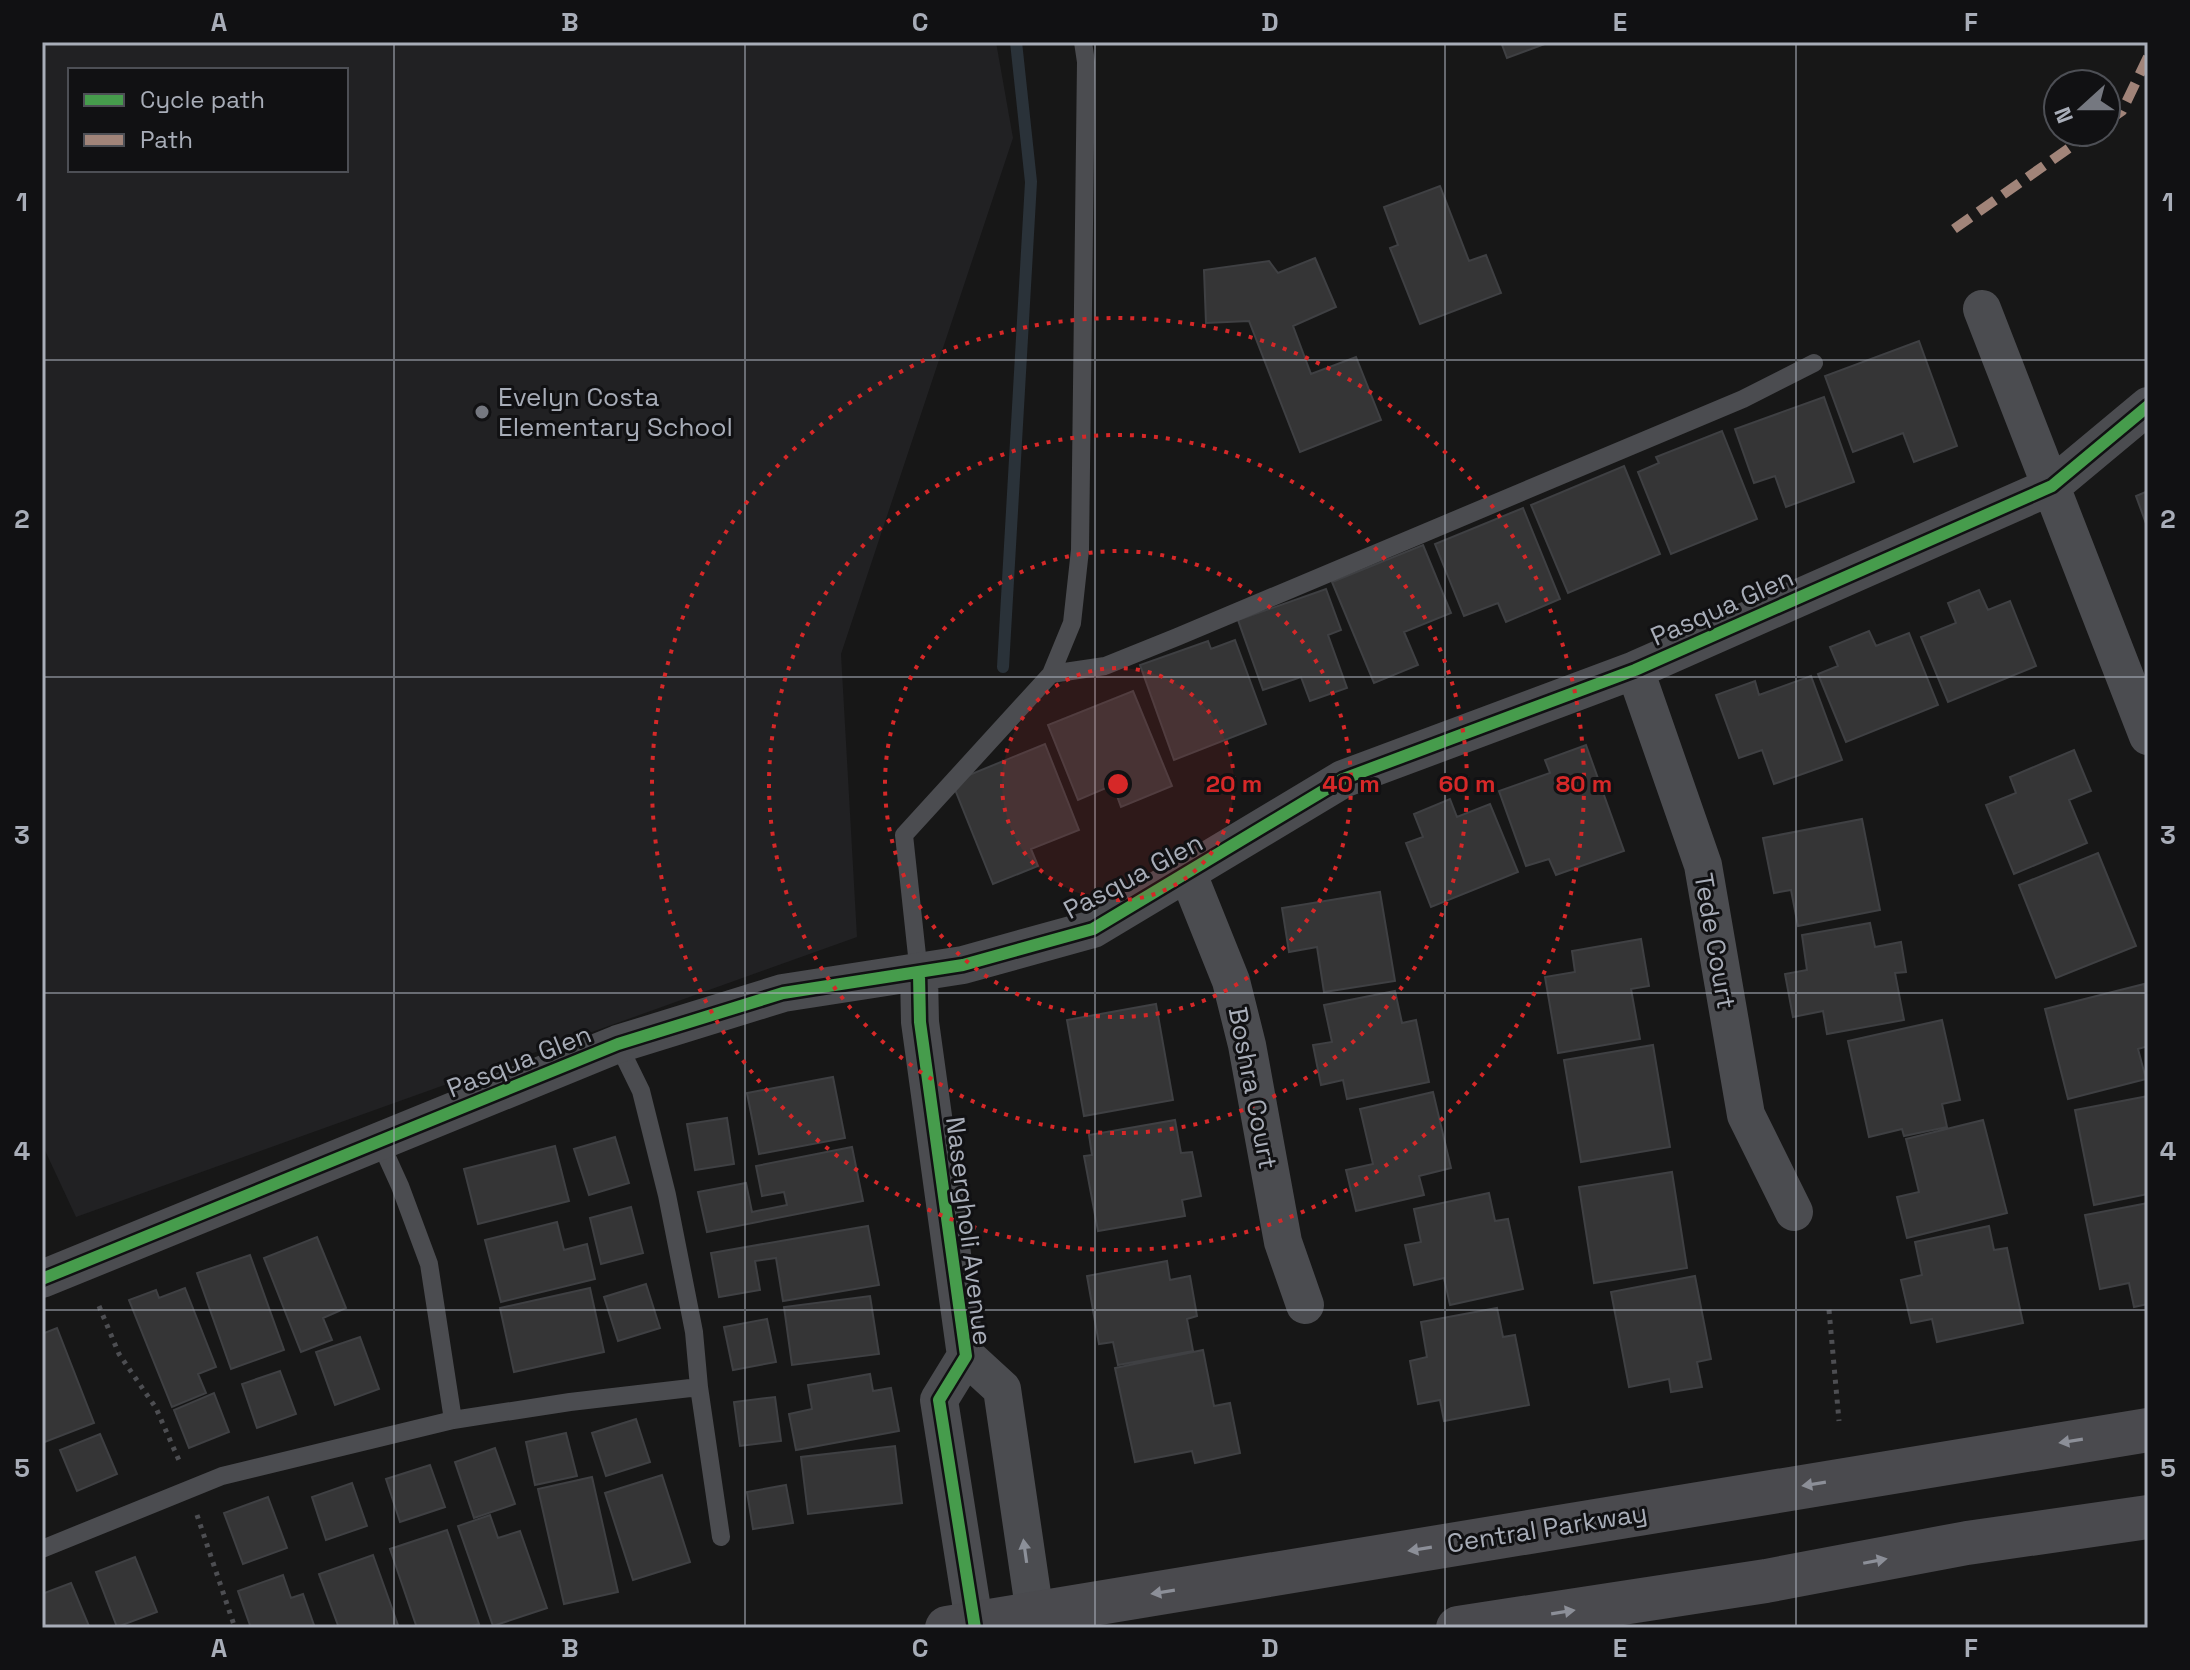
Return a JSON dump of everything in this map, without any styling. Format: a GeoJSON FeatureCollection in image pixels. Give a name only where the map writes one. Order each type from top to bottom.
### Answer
{"type":"FeatureCollection","features":[{"type":"Feature","properties":{"kind":"main road","name":"Central Parkway"},"geometry":{"type":"LineString","coordinates":[[966,1626],[1036,1621],[2148,1430]]}},
{"type":"Feature","properties":{"kind":"main road"},"geometry":{"type":"LineString","coordinates":[[1458,1628],[1766,1581],[1967,1543],[2148,1517]]}},
{"type":"Feature","properties":{"kind":"street"},"geometry":{"type":"LineString","coordinates":[[1982,309],[2148,736]]}},
{"type":"Feature","properties":{"kind":"street","name":"Pasqua Glen"},"geometry":{"type":"LineString","coordinates":[[45,1271],[380,1142],[618,1044],[783,993],[919,974],[1025,950],[1093,929],[1343,779],[1635,670],[2052,486],[2148,406]]}},
{"type":"Feature","properties":{"kind":"street","name":"Tede Court"},"geometry":{"type":"LineString","coordinates":[[1635,670],[1703,865],[1746,1115],[1794,1212]]}},
{"type":"Feature","properties":{"kind":"street","name":"Boshra Court"},"geometry":{"type":"LineString","coordinates":[[1188,874],[1231,981],[1247,1045],[1283,1242],[1305,1305]]}},
{"type":"Feature","properties":{"kind":"street","name":"Nasergholi Avenue"},"geometry":{"type":"LineString","coordinates":[[919,974],[920,1022],[966,1356],[939,1400],[966,1626]]}},
{"type":"Feature","properties":{"kind":"street","name":"Nasergholi Avenue"},"geometry":{"type":"LineString","coordinates":[[966,1356],[1002,1389],[1036,1621]]}},
{"type":"Feature","properties":{"kind":"lane"},"geometry":{"type":"LineString","coordinates":[[919,974],[904,835],[1051,674],[1072,623],[1080,550],[1086,62],[1083,42]]}},
{"type":"Feature","properties":{"kind":"lane"},"geometry":{"type":"LineString","coordinates":[[1051,674],[1105,666],[1177,637],[1743,399],[1814,363]]}},
{"type":"Feature","properties":{"kind":"lane"},"geometry":{"type":"LineString","coordinates":[[618,1044],[641,1091],[651,1126],[694,1332],[721,1537]]}},
{"type":"Feature","properties":{"kind":"lane"},"geometry":{"type":"LineString","coordinates":[[380,1142],[429,1264],[453,1420]]}},
{"type":"Feature","properties":{"kind":"lane"},"geometry":{"type":"LineString","coordinates":[[42,1549],[222,1476],[453,1420],[699,1387]]}},
{"type":"Feature","properties":{"kind":"path"},"geometry":{"type":"LineString","coordinates":[[99,1306],[119,1354],[156,1408],[183,1470]]}},
{"type":"Feature","properties":{"kind":"path"},"geometry":{"type":"LineString","coordinates":[[1829,1310],[1839,1421]]}},
{"type":"Feature","properties":{"kind":"path"},"geometry":{"type":"LineString","coordinates":[[197,1512],[235,1628]]}},
{"type":"Feature","properties":{"kind":"shaded area","name":"Evelyn Costa Elementary School"},"geometry":{"type":"Polygon","coordinates":[[[42,42],[996,42],[1013,138],[841,654],[857,937],[76,1217],[42,1144],[42,42]]]}},
{"type":"Feature","properties":{"kind":"building"},"geometry":{"type":"Polygon","coordinates":[[[1501,42],[1550,42],[1507,58],[1501,42]]]}},
{"type":"Feature","properties":{"kind":"building"},"geometry":{"type":"Polygon","coordinates":[[[1440,186],[1469,261],[1486,255],[1501,293],[1420,324],[1390,248],[1398,245],[1384,207],[1440,186]]]}},
{"type":"Feature","properties":{"kind":"building"},"geometry":{"type":"Polygon","coordinates":[[[1315,258],[1336,307],[1293,326],[1311,374],[1356,357],[1381,420],[1300,452],[1249,321],[1206,323],[1204,270],[1269,261],[1278,273],[1315,258]]]}},
{"type":"Feature","properties":{"kind":"building"},"geometry":{"type":"Polygon","coordinates":[[[1919,341],[1957,446],[1914,462],[1903,433],[1853,452],[1825,376],[1919,341]]]}},
{"type":"Feature","properties":{"kind":"building"},"geometry":{"type":"Polygon","coordinates":[[[1824,397],[1854,482],[1786,507],[1775,476],[1754,483],[1735,429],[1824,397]]]}},
{"type":"Feature","properties":{"kind":"building"},"geometry":{"type":"Polygon","coordinates":[[[1722,431],[1757,519],[1671,554],[1638,472],[1659,463],[1656,457],[1722,431]]]}},
{"type":"Feature","properties":{"kind":"building"},"geometry":{"type":"Polygon","coordinates":[[[1624,466],[1660,554],[1568,593],[1531,505],[1624,466]]]}},
{"type":"Feature","properties":{"kind":"building"},"geometry":{"type":"Polygon","coordinates":[[[2148,491],[2148,529],[2136,496],[2148,491]]]}},
{"type":"Feature","properties":{"kind":"building"},"geometry":{"type":"Polygon","coordinates":[[[1523,508],[1560,599],[1506,622],[1498,603],[1464,616],[1435,544],[1523,508]]]}},
{"type":"Feature","properties":{"kind":"building"},"geometry":{"type":"Polygon","coordinates":[[[1423,545],[1451,613],[1404,632],[1418,665],[1374,683],[1332,582],[1423,545]]]}},
{"type":"Feature","properties":{"kind":"building"},"geometry":{"type":"Polygon","coordinates":[[[1326,589],[1341,630],[1328,635],[1347,688],[1310,701],[1301,677],[1263,690],[1238,620],[1326,589]]]}},
{"type":"Feature","properties":{"kind":"building"},"geometry":{"type":"Polygon","coordinates":[[[1979,590],[1988,610],[2010,601],[2036,666],[1948,702],[1921,637],[1956,623],[1948,603],[1979,590]]]}},
{"type":"Feature","properties":{"kind":"building"},"geometry":{"type":"Polygon","coordinates":[[[1869,631],[1876,646],[1909,633],[1938,705],[1846,742],[1818,674],[1838,666],[1830,647],[1869,631]]]}},
{"type":"Feature","properties":{"kind":"building"},"geometry":{"type":"Polygon","coordinates":[[[1235,640],[1266,724],[1174,760],[1140,665],[1208,641],[1211,649],[1235,640]]]}},
{"type":"Feature","properties":{"kind":"building"},"geometry":{"type":"Polygon","coordinates":[[[1811,676],[1842,760],[1774,784],[1762,750],[1739,758],[1716,695],[1755,681],[1759,695],[1811,676]]]}},
{"type":"Feature","properties":{"kind":"building"},"geometry":{"type":"Polygon","coordinates":[[[1133,691],[1172,786],[1121,807],[1113,785],[1078,800],[1048,725],[1133,691]]]}},
{"type":"Feature","properties":{"kind":"building"},"geometry":{"type":"Polygon","coordinates":[[[1045,744],[1079,830],[1031,849],[1038,866],[993,884],[952,782],[1045,744]]]}},
{"type":"Feature","properties":{"kind":"building"},"geometry":{"type":"Polygon","coordinates":[[[1586,745],[1624,851],[1556,875],[1549,859],[1526,866],[1499,791],[1550,773],[1545,760],[1586,745]]]}},
{"type":"Feature","properties":{"kind":"building"},"geometry":{"type":"Polygon","coordinates":[[[2074,750],[2091,791],[2069,800],[2087,843],[2014,874],[1986,805],[2016,793],[2010,777],[2074,750]]]}},
{"type":"Feature","properties":{"kind":"building"},"geometry":{"type":"Polygon","coordinates":[[[1450,799],[1457,817],[1490,804],[1518,872],[1431,907],[1406,843],[1423,837],[1414,814],[1450,799]]]}},
{"type":"Feature","properties":{"kind":"building"},"geometry":{"type":"Polygon","coordinates":[[[1862,819],[1880,910],[1798,926],[1791,890],[1774,893],[1763,838],[1862,819]]]}},
{"type":"Feature","properties":{"kind":"building"},"geometry":{"type":"Polygon","coordinates":[[[2098,853],[2136,946],[2056,978],[2019,885],[2098,853]]]}},
{"type":"Feature","properties":{"kind":"building"},"geometry":{"type":"Polygon","coordinates":[[[1380,892],[1395,981],[1324,992],[1317,947],[1289,952],[1282,908],[1380,892]]]}},
{"type":"Feature","properties":{"kind":"building"},"geometry":{"type":"Polygon","coordinates":[[[1870,923],[1875,947],[1901,942],[1906,972],[1895,973],[1904,1020],[1827,1034],[1823,1011],[1793,1017],[1785,974],[1807,970],[1802,935],[1870,923]]]}},
{"type":"Feature","properties":{"kind":"building"},"geometry":{"type":"Polygon","coordinates":[[[1641,939],[1649,986],[1631,989],[1640,1039],[1558,1053],[1545,977],[1575,972],[1572,951],[1641,939]]]}},
{"type":"Feature","properties":{"kind":"building"},"geometry":{"type":"Polygon","coordinates":[[[2144,984],[2148,1000],[2148,1046],[2138,1049],[2146,1079],[2068,1099],[2045,1009],[2144,984]]]}},
{"type":"Feature","properties":{"kind":"building"},"geometry":{"type":"Polygon","coordinates":[[[1395,991],[1402,1023],[1416,1020],[1429,1082],[1347,1099],[1343,1080],[1321,1085],[1313,1045],[1332,1042],[1324,1005],[1395,991]]]}},
{"type":"Feature","properties":{"kind":"building"},"geometry":{"type":"Polygon","coordinates":[[[1156,1004],[1173,1100],[1084,1116],[1067,1020],[1156,1004]]]}},
{"type":"Feature","properties":{"kind":"building"},"geometry":{"type":"Polygon","coordinates":[[[1942,1020],[1960,1100],[1942,1104],[1947,1127],[1904,1136],[1902,1129],[1869,1137],[1848,1041],[1942,1020]]]}},
{"type":"Feature","properties":{"kind":"building"},"geometry":{"type":"Polygon","coordinates":[[[1653,1045],[1670,1147],[1581,1162],[1564,1060],[1653,1045]]]}},
{"type":"Feature","properties":{"kind":"building"},"geometry":{"type":"Polygon","coordinates":[[[833,1077],[845,1138],[759,1154],[747,1093],[833,1077]]]}},
{"type":"Feature","properties":{"kind":"building"},"geometry":{"type":"Polygon","coordinates":[[[1433,1092],[1451,1168],[1419,1176],[1424,1195],[1356,1211],[1346,1170],[1373,1164],[1360,1109],[1433,1092]]]}},
{"type":"Feature","properties":{"kind":"building"},"geometry":{"type":"Polygon","coordinates":[[[2148,1096],[2148,1194],[2094,1205],[2075,1110],[2148,1096]]]}},
{"type":"Feature","properties":{"kind":"building"},"geometry":{"type":"Polygon","coordinates":[[[727,1118],[734,1164],[695,1170],[687,1124],[727,1118]]]}},
{"type":"Feature","properties":{"kind":"building"},"geometry":{"type":"Polygon","coordinates":[[[1175,1120],[1181,1153],[1192,1152],[1201,1196],[1182,1200],[1185,1216],[1098,1231],[1084,1156],[1092,1155],[1089,1135],[1175,1120]]]}},
{"type":"Feature","properties":{"kind":"building"},"geometry":{"type":"Polygon","coordinates":[[[1983,1120],[2007,1213],[1907,1238],[1897,1197],[1919,1192],[1906,1139],[1983,1120]]]}},
{"type":"Feature","properties":{"kind":"building"},"geometry":{"type":"Polygon","coordinates":[[[615,1137],[629,1183],[589,1195],[574,1149],[615,1137]]]}},
{"type":"Feature","properties":{"kind":"building"},"geometry":{"type":"Polygon","coordinates":[[[555,1146],[569,1201],[478,1224],[464,1169],[555,1146]]]}},
{"type":"Feature","properties":{"kind":"building"},"geometry":{"type":"Polygon","coordinates":[[[852,1147],[863,1201],[707,1232],[698,1192],[746,1183],[752,1212],[787,1205],[784,1192],[762,1196],[756,1166],[852,1147]]]}},
{"type":"Feature","properties":{"kind":"building"},"geometry":{"type":"Polygon","coordinates":[[[1672,1172],[1687,1268],[1594,1283],[1579,1187],[1672,1172]]]}},
{"type":"Feature","properties":{"kind":"building"},"geometry":{"type":"Polygon","coordinates":[[[1489,1193],[1495,1221],[1508,1219],[1523,1289],[1450,1305],[1444,1278],[1414,1285],[1405,1245],[1421,1242],[1414,1209],[1489,1193]]]}},
{"type":"Feature","properties":{"kind":"building"},"geometry":{"type":"Polygon","coordinates":[[[2148,1203],[2148,1304],[2134,1307],[2129,1283],[2100,1289],[2085,1215],[2148,1203]]]}},
{"type":"Feature","properties":{"kind":"building"},"geometry":{"type":"Polygon","coordinates":[[[631,1207],[643,1253],[601,1264],[590,1218],[631,1207]]]}},
{"type":"Feature","properties":{"kind":"building"},"geometry":{"type":"Polygon","coordinates":[[[557,1222],[564,1250],[587,1244],[595,1279],[501,1302],[485,1240],[557,1222]]]}},
{"type":"Feature","properties":{"kind":"building"},"geometry":{"type":"Polygon","coordinates":[[[868,1226],[879,1285],[783,1301],[776,1258],[755,1261],[760,1290],[719,1297],[711,1253],[868,1226]]]}},
{"type":"Feature","properties":{"kind":"building"},"geometry":{"type":"Polygon","coordinates":[[[1989,1226],[1994,1250],[2007,1248],[2023,1323],[1937,1342],[1932,1319],[1911,1323],[1901,1280],[1922,1275],[1915,1242],[1989,1226]]]}},
{"type":"Feature","properties":{"kind":"building"},"geometry":{"type":"Polygon","coordinates":[[[317,1237],[346,1308],[323,1318],[332,1340],[301,1352],[264,1258],[317,1237]]]}},
{"type":"Feature","properties":{"kind":"building"},"geometry":{"type":"Polygon","coordinates":[[[250,1255],[284,1350],[231,1369],[197,1273],[250,1255]]]}},
{"type":"Feature","properties":{"kind":"building"},"geometry":{"type":"Polygon","coordinates":[[[1167,1261],[1170,1280],[1190,1276],[1197,1316],[1187,1319],[1193,1351],[1118,1365],[1113,1342],[1099,1344],[1087,1276],[1167,1261]]]}},
{"type":"Feature","properties":{"kind":"building"},"geometry":{"type":"Polygon","coordinates":[[[1695,1276],[1711,1359],[1697,1362],[1702,1387],[1671,1392],[1669,1379],[1629,1387],[1611,1292],[1695,1276]]]}},
{"type":"Feature","properties":{"kind":"building"},"geometry":{"type":"Polygon","coordinates":[[[646,1284],[660,1328],[618,1341],[604,1297],[646,1284]]]}},
{"type":"Feature","properties":{"kind":"building"},"geometry":{"type":"Polygon","coordinates":[[[185,1288],[216,1367],[198,1374],[206,1393],[172,1407],[129,1300],[156,1290],[159,1298],[185,1288]]]}},
{"type":"Feature","properties":{"kind":"building"},"geometry":{"type":"Polygon","coordinates":[[[590,1288],[604,1352],[514,1372],[500,1308],[590,1288]]]}},
{"type":"Feature","properties":{"kind":"building"},"geometry":{"type":"Polygon","coordinates":[[[870,1296],[879,1354],[792,1365],[784,1307],[870,1296]]]}},
{"type":"Feature","properties":{"kind":"building"},"geometry":{"type":"Polygon","coordinates":[[[1497,1308],[1503,1337],[1515,1335],[1529,1405],[1444,1421],[1440,1400],[1418,1404],[1410,1361],[1427,1357],[1421,1322],[1497,1308]]]}},
{"type":"Feature","properties":{"kind":"building"},"geometry":{"type":"Polygon","coordinates":[[[767,1319],[776,1362],[733,1370],[724,1327],[767,1319]]]}},
{"type":"Feature","properties":{"kind":"building"},"geometry":{"type":"Polygon","coordinates":[[[57,1328],[94,1423],[42,1443],[42,1334],[57,1328]]]}},
{"type":"Feature","properties":{"kind":"building"},"geometry":{"type":"Polygon","coordinates":[[[360,1337],[379,1389],[335,1405],[316,1352],[360,1337]]]}},
{"type":"Feature","properties":{"kind":"building"},"geometry":{"type":"Polygon","coordinates":[[[1203,1350],[1214,1406],[1230,1403],[1240,1453],[1195,1463],[1192,1451],[1135,1462],[1115,1368],[1203,1350]]]}},
{"type":"Feature","properties":{"kind":"building"},"geometry":{"type":"Polygon","coordinates":[[[280,1371],[296,1414],[257,1428],[242,1384],[280,1371]]]}},
{"type":"Feature","properties":{"kind":"building"},"geometry":{"type":"Polygon","coordinates":[[[870,1374],[873,1391],[891,1388],[899,1431],[796,1450],[789,1414],[812,1409],[808,1385],[870,1374]]]}},
{"type":"Feature","properties":{"kind":"building"},"geometry":{"type":"Polygon","coordinates":[[[214,1393],[229,1432],[189,1448],[174,1410],[214,1393]]]}},
{"type":"Feature","properties":{"kind":"building"},"geometry":{"type":"Polygon","coordinates":[[[775,1397],[781,1441],[740,1446],[734,1402],[775,1397]]]}},
{"type":"Feature","properties":{"kind":"building"},"geometry":{"type":"Polygon","coordinates":[[[636,1419],[650,1462],[606,1476],[592,1433],[636,1419]]]}},
{"type":"Feature","properties":{"kind":"building"},"geometry":{"type":"Polygon","coordinates":[[[566,1433],[577,1476],[535,1485],[526,1442],[566,1433]]]}},
{"type":"Feature","properties":{"kind":"building"},"geometry":{"type":"Polygon","coordinates":[[[100,1434],[117,1474],[77,1491],[60,1450],[100,1434]]]}},
{"type":"Feature","properties":{"kind":"building"},"geometry":{"type":"Polygon","coordinates":[[[895,1446],[902,1503],[808,1514],[801,1457],[895,1446]]]}},
{"type":"Feature","properties":{"kind":"building"},"geometry":{"type":"Polygon","coordinates":[[[495,1448],[515,1504],[474,1518],[455,1462],[495,1448]]]}},
{"type":"Feature","properties":{"kind":"building"},"geometry":{"type":"Polygon","coordinates":[[[430,1465],[445,1507],[400,1522],[386,1479],[430,1465]]]}},
{"type":"Feature","properties":{"kind":"building"},"geometry":{"type":"Polygon","coordinates":[[[662,1475],[690,1562],[633,1580],[605,1493],[662,1475]]]}},
{"type":"Feature","properties":{"kind":"building"},"geometry":{"type":"Polygon","coordinates":[[[592,1477],[618,1592],[564,1604],[538,1489],[592,1477]]]}},
{"type":"Feature","properties":{"kind":"building"},"geometry":{"type":"Polygon","coordinates":[[[352,1483],[367,1526],[326,1540],[312,1497],[352,1483]]]}},
{"type":"Feature","properties":{"kind":"building"},"geometry":{"type":"Polygon","coordinates":[[[786,1485],[793,1523],[753,1529],[747,1492],[786,1485]]]}},
{"type":"Feature","properties":{"kind":"building"},"geometry":{"type":"Polygon","coordinates":[[[268,1497],[287,1548],[243,1564],[224,1513],[268,1497]]]}},
{"type":"Feature","properties":{"kind":"building"},"geometry":{"type":"Polygon","coordinates":[[[490,1515],[498,1538],[520,1531],[547,1608],[493,1626],[458,1526],[490,1515]]]}},
{"type":"Feature","properties":{"kind":"building"},"geometry":{"type":"Polygon","coordinates":[[[447,1530],[479,1624],[465,1628],[417,1628],[390,1549],[447,1530]]]}},
{"type":"Feature","properties":{"kind":"building"},"geometry":{"type":"Polygon","coordinates":[[[373,1555],[399,1628],[339,1628],[319,1574],[373,1555]]]}},
{"type":"Feature","properties":{"kind":"building"},"geometry":{"type":"Polygon","coordinates":[[[135,1557],[157,1612],[117,1627],[96,1572],[135,1557]]]}},
{"type":"Feature","properties":{"kind":"building"},"geometry":{"type":"Polygon","coordinates":[[[283,1575],[291,1598],[303,1594],[315,1628],[251,1628],[238,1591],[283,1575]]]}},
{"type":"Feature","properties":{"kind":"building"},"geometry":{"type":"Polygon","coordinates":[[[71,1583],[89,1626],[42,1628],[42,1594],[71,1583]]]}},
{"type":"Feature","properties":{"kind":"waterway"},"geometry":{"type":"LineString","coordinates":[[1003,667],[1031,182],[1016,42]]}},
{"type":"Feature","properties":{"kind":"marked path"},"geometry":{"type":"LineString","coordinates":[[2122,111],[2148,57]]}},
{"type":"Feature","properties":{"kind":"marked path"},"geometry":{"type":"LineString","coordinates":[[1954,229],[2069,148]]}},
{"type":"Feature","properties":{"kind":"cycle path"},"geometry":{"type":"LineString","coordinates":[[42,1279],[618,1044],[783,993],[963,965],[1093,929],[1343,779],[1635,670],[2052,486],[2148,406]]}},
{"type":"Feature","properties":{"kind":"cycle path"},"geometry":{"type":"LineString","coordinates":[[919,974],[920,1022],[966,1356],[939,1400],[975,1628]]}},
{"type":"Feature","properties":{"kind":"place","name":"Evelyn Costa Elementary School"},"geometry":{"type":"Point","coordinates":[482,412]}}]}
